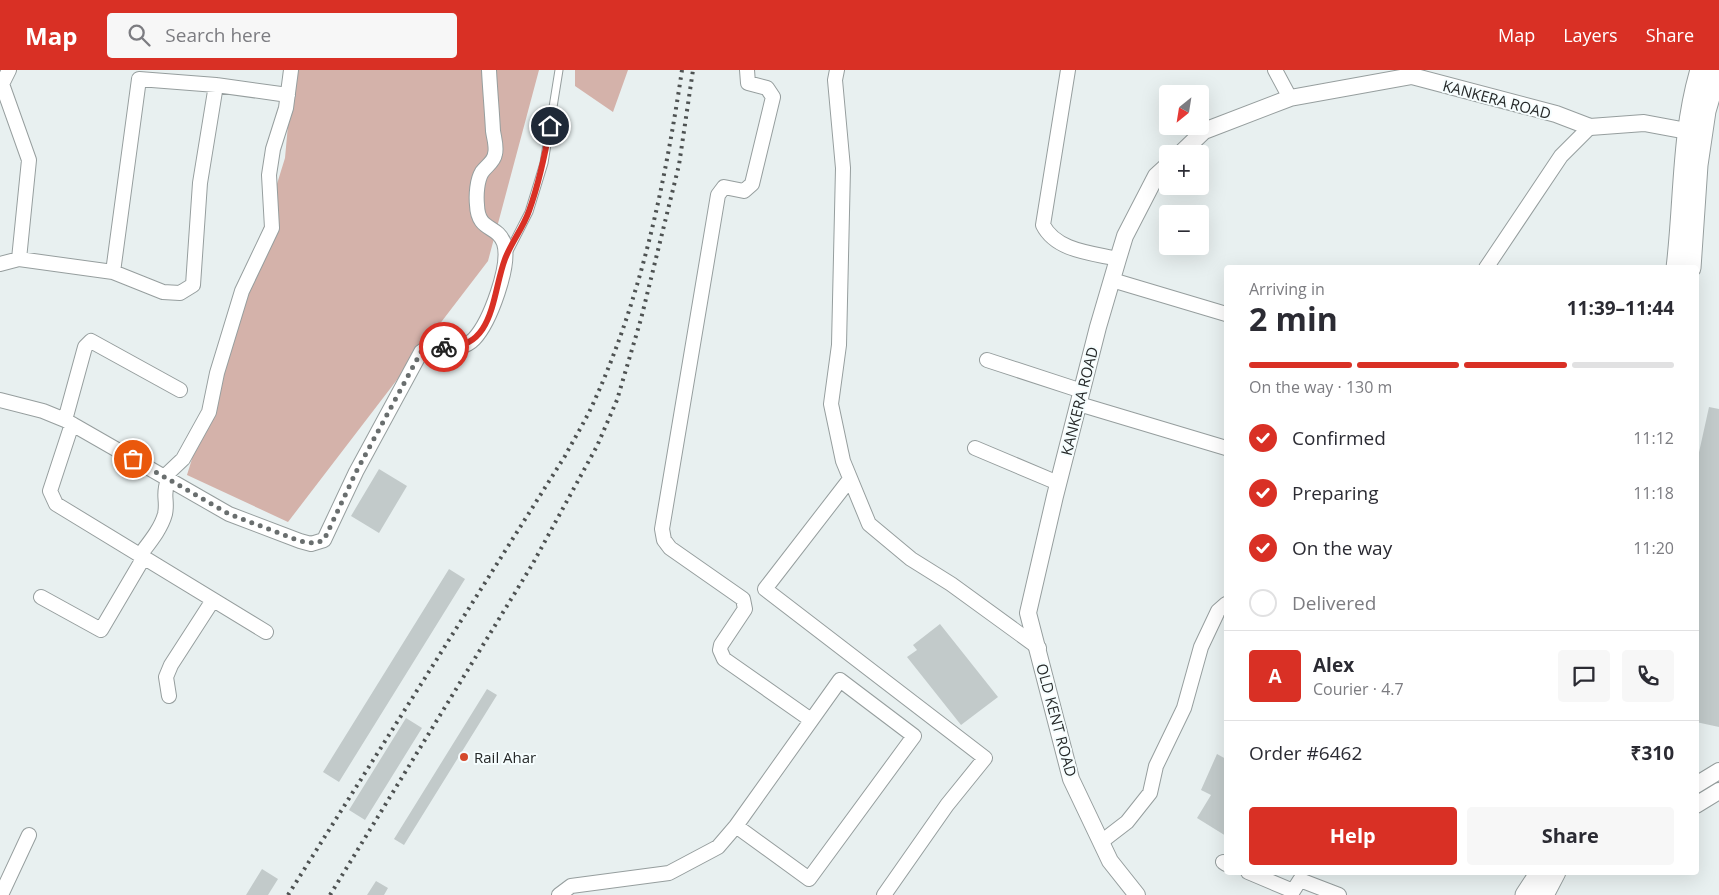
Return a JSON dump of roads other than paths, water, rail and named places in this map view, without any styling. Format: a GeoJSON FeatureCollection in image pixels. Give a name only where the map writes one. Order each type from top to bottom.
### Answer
{"type":"FeatureCollection","features":[{"type":"Feature","properties":{"kind":"main road"},"geometry":{"type":"LineString","coordinates":[[1700,70],[1691,100],[1704,131]]}},
{"type":"Feature","properties":{"kind":"main road"},"geometry":{"type":"LineString","coordinates":[[1677,265],[1698,165],[1706,111],[1718,70]]}},
{"type":"Feature","properties":{"kind":"main road"},"geometry":{"type":"LineString","coordinates":[[1688,214],[1691,265]]}},
{"type":"Feature","properties":{"kind":"main road"},"geometry":{"type":"LineString","coordinates":[[1536,887],[1552,875]]}},
{"type":"Feature","properties":{"kind":"street"},"geometry":{"type":"LineString","coordinates":[[9,70],[1,84],[29,160],[19,260]]}},
{"type":"Feature","properties":{"kind":"street"},"geometry":{"type":"LineString","coordinates":[[41,597],[101,630],[164,516],[166,478],[183,459],[209,412],[217,373],[242,291],[272,228],[269,175],[273,149],[288,95],[291,70]]}},
{"type":"Feature","properties":{"kind":"street"},"geometry":{"type":"LineString","coordinates":[[0,400],[43,410],[68,422],[238,518],[311,544],[324,540],[356,472],[421,352],[426,347],[456,348],[473,340],[491,313],[505,260],[504,244],[500,235],[483,226],[479,219],[477,205],[479,179],[496,154],[489,70]]}},
{"type":"Feature","properties":{"kind":"street"},"geometry":{"type":"LineString","coordinates":[[747,70],[748,83],[767,88],[773,97],[752,184],[744,191],[724,187],[718,195],[662,529],[664,540],[670,548],[742,598],[745,603],[745,608],[721,645],[720,650],[724,659],[812,720]]}},
{"type":"Feature","properties":{"kind":"street"},"geometry":{"type":"LineString","coordinates":[[837,70],[835,80],[843,168],[839,345],[831,404],[842,461],[869,524],[911,559],[951,584],[1039,648]]}},
{"type":"Feature","properties":{"kind":"street"},"geometry":{"type":"LineString","coordinates":[[1068,70],[1043,225],[1048,235],[1064,245],[1118,260]]}},
{"type":"Feature","properties":{"kind":"street"},"geometry":{"type":"LineString","coordinates":[[1274,70],[1290,98]]}},
{"type":"Feature","properties":{"kind":"street"},"geometry":{"type":"LineString","coordinates":[[113,272],[139,74],[288,95]]}},
{"type":"Feature","properties":{"kind":"street","name":"KANKERA ROAD"},"geometry":{"type":"LineString","coordinates":[[1189,145],[1204,131],[1290,98],[1412,76],[1556,114],[1590,127]]}},
{"type":"Feature","properties":{"kind":"street"},"geometry":{"type":"LineString","coordinates":[[0,264],[19,260],[113,272],[163,292],[180,293],[193,285],[200,183],[216,85]]}},
{"type":"Feature","properties":{"kind":"street"},"geometry":{"type":"LineString","coordinates":[[1488,265],[1561,156],[1590,127],[1644,123],[1704,131]]}},
{"type":"Feature","properties":{"kind":"street","name":"KANKERA ROAD"},"geometry":{"type":"LineString","coordinates":[[1039,648],[1028,613],[1058,484],[1125,236],[1159,173]]}},
{"type":"Feature","properties":{"kind":"street"},"geometry":{"type":"LineString","coordinates":[[1112,280],[1224,313]]}},
{"type":"Feature","properties":{"kind":"street"},"geometry":{"type":"LineString","coordinates":[[180,390],[91,341],[84,347],[68,422],[50,491],[56,504],[266,632]]}},
{"type":"Feature","properties":{"kind":"street"},"geometry":{"type":"LineString","coordinates":[[987,360],[1080,398],[1224,447]]}},
{"type":"Feature","properties":{"kind":"street"},"geometry":{"type":"LineString","coordinates":[[975,448],[1058,484]]}},
{"type":"Feature","properties":{"kind":"street"},"geometry":{"type":"LineString","coordinates":[[850,479],[765,589],[985,758],[947,805],[884,895]]}},
{"type":"Feature","properties":{"kind":"street"},"geometry":{"type":"LineString","coordinates":[[169,696],[166,677],[171,665],[213,600]]}},
{"type":"Feature","properties":{"kind":"street"},"geometry":{"type":"LineString","coordinates":[[1100,842],[1127,822],[1150,793],[1156,766],[1184,708],[1201,647],[1218,611],[1224,606]]}},
{"type":"Feature","properties":{"kind":"street","name":"OLD KENT ROAD"},"geometry":{"type":"LineString","coordinates":[[1039,648],[1042,670],[1071,779],[1110,861],[1137,895]]}},
{"type":"Feature","properties":{"kind":"street"},"geometry":{"type":"LineString","coordinates":[[559,895],[572,886],[670,873],[718,847],[736,826],[840,680],[914,736],[808,879],[736,826]]}},
{"type":"Feature","properties":{"kind":"street"},"geometry":{"type":"LineString","coordinates":[[1699,783],[1719,771]]}},
{"type":"Feature","properties":{"kind":"street"},"geometry":{"type":"LineString","coordinates":[[1699,803],[1719,791]]}},
{"type":"Feature","properties":{"kind":"street"},"geometry":{"type":"LineString","coordinates":[[1,895],[29,835]]}},
{"type":"Feature","properties":{"kind":"street"},"geometry":{"type":"LineString","coordinates":[[1255,875],[1293,891],[1300,880],[1339,895]]}},
{"type":"Feature","properties":{"kind":"lane"},"geometry":{"type":"LineString","coordinates":[[505,260],[529,212],[544,162],[559,70]]}},
{"type":"Feature","properties":{"kind":"railway"},"geometry":{"type":"LineString","coordinates":[[288,895],[565,456],[586,419],[609,366],[638,283],[668,156],[682,70]]}},
{"type":"Feature","properties":{"kind":"railway"},"geometry":{"type":"LineString","coordinates":[[330,895],[532,565],[597,446],[617,400],[641,319],[679,165],[693,70]]}},
{"type":"Feature","properties":{"kind":"place","name":"Rail Ahar"},"geometry":{"type":"Point","coordinates":[464,757]}}]}
